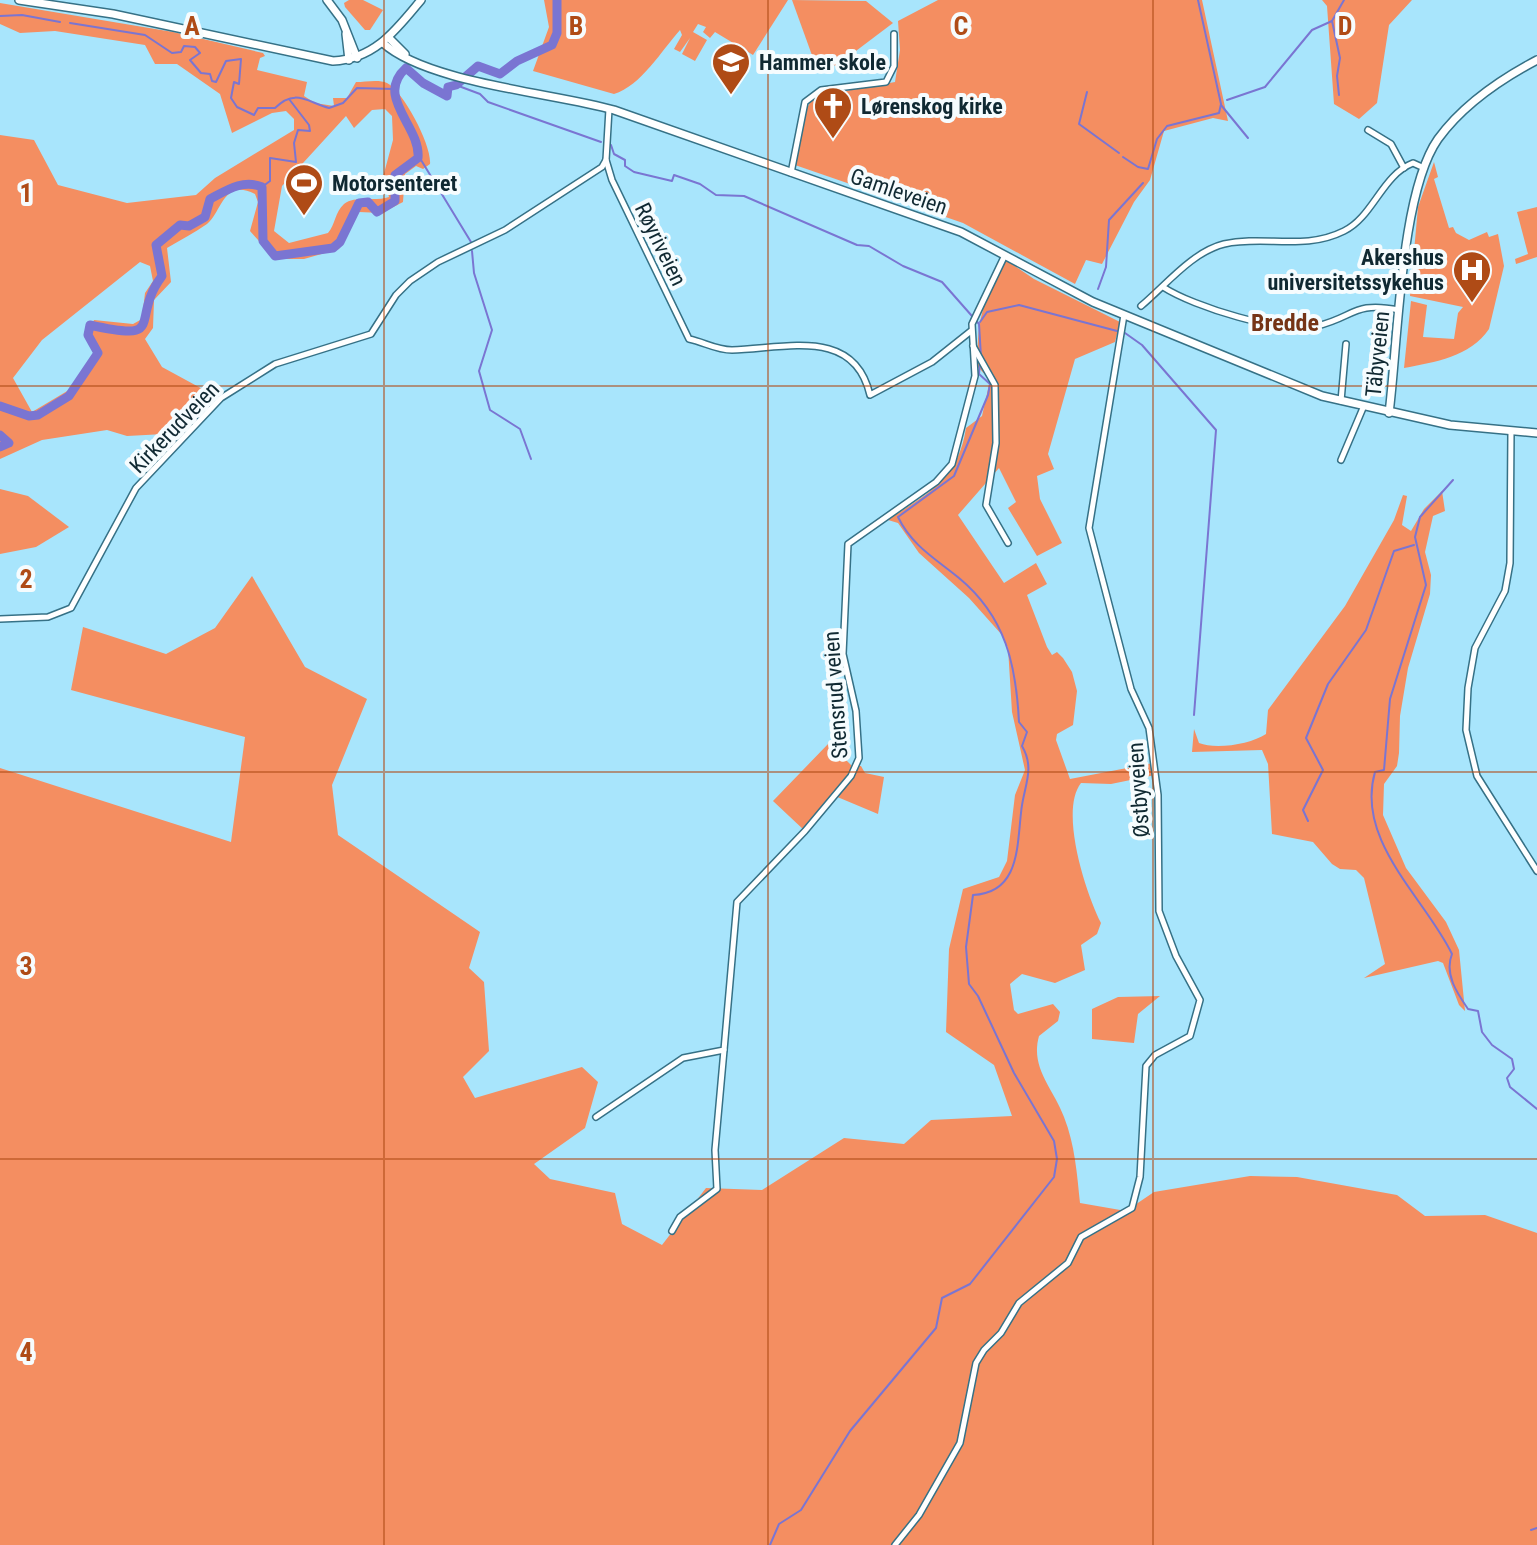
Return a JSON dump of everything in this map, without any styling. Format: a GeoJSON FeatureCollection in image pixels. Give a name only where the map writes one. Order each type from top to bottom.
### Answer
{"type":"FeatureCollection","features":[{"type":"Feature","properties":{"kind":"main road"},"geometry":{"type":"LineString","coordinates":[[19,0],[179,27],[313,60],[353,59],[386,40],[421,0]]}},
{"type":"Feature","properties":{"kind":"main road"},"geometry":{"type":"LineString","coordinates":[[327,0],[346,32],[353,59]]}},
{"type":"Feature","properties":{"kind":"main road","name":"Gamleveien"},"geometry":{"type":"LineString","coordinates":[[386,40],[406,56],[449,75],[561,96],[609,109],[949,227],[1049,281],[1124,315],[1341,402],[1450,425],[1537,433]]}},
{"type":"Feature","properties":{"kind":"main road","name":"Täbyveien"},"geometry":{"type":"LineString","coordinates":[[1389,413],[1413,211],[1428,158],[1440,137],[1470,106],[1537,60]]}},
{"type":"Feature","properties":{"kind":"street"},"geometry":{"type":"LineString","coordinates":[[791,173],[805,102],[821,90],[886,82],[894,66],[894,34]]}},
{"type":"Feature","properties":{"kind":"street"},"geometry":{"type":"LineString","coordinates":[[606,160],[609,109]]}},
{"type":"Feature","properties":{"kind":"street"},"geometry":{"type":"LineString","coordinates":[[1368,130],[1391,144],[1404,168]]}},
{"type":"Feature","properties":{"kind":"street","name":"Røyriveien"},"geometry":{"type":"LineString","coordinates":[[606,160],[639,237],[692,340],[726,350],[778,346],[835,350],[853,361],[870,395],[944,354],[971,330]]}},
{"type":"Feature","properties":{"kind":"street","name":"Kirkerudveien"},"geometry":{"type":"LineString","coordinates":[[0,619],[48,617],[71,608],[136,488],[221,398],[275,364],[371,334],[396,295],[410,281],[438,262],[505,230],[594,174],[606,160]]}},
{"type":"Feature","properties":{"kind":"street"},"geometry":{"type":"LineString","coordinates":[[1141,306],[1199,255],[1226,244],[1290,244],[1344,231],[1404,168],[1413,163],[1424,168]]}},
{"type":"Feature","properties":{"kind":"street","name":"Stensrud veien"},"geometry":{"type":"LineString","coordinates":[[672,1231],[680,1217],[717,1189],[715,1150],[737,902],[815,819],[851,776],[859,758],[856,711],[843,654],[848,544],[936,482],[952,464],[975,376],[971,330],[978,308],[1005,255]]}},
{"type":"Feature","properties":{"kind":"street"},"geometry":{"type":"LineString","coordinates":[[1163,287],[1259,322],[1301,328],[1318,326],[1359,308],[1371,306],[1399,310]]}},
{"type":"Feature","properties":{"kind":"street","name":"Østbyveien"},"geometry":{"type":"LineString","coordinates":[[895,1545],[919,1515],[960,1443],[976,1363],[984,1350],[1001,1333],[1019,1303],[1068,1263],[1081,1237],[1132,1208],[1138,1190],[1146,1066],[1155,1055],[1190,1036],[1200,1000],[1176,956],[1159,911],[1158,795],[1149,728],[1131,689],[1089,528],[1124,315]]}},
{"type":"Feature","properties":{"kind":"street"},"geometry":{"type":"LineString","coordinates":[[1341,402],[1346,344]]}},
{"type":"Feature","properties":{"kind":"street"},"geometry":{"type":"LineString","coordinates":[[972,345],[985,361],[995,385],[996,443],[986,505],[1008,543]]}},
{"type":"Feature","properties":{"kind":"street"},"geometry":{"type":"LineString","coordinates":[[1341,460],[1363,408]]}},
{"type":"Feature","properties":{"kind":"street"},"geometry":{"type":"LineString","coordinates":[[1511,431],[1510,563],[1505,591],[1475,648],[1468,688],[1466,730],[1477,776],[1537,871]]}},
{"type":"Feature","properties":{"kind":"street"},"geometry":{"type":"LineString","coordinates":[[596,1117],[683,1058],[724,1050]]}},
{"type":"Feature","properties":{"kind":"shaded area"},"geometry":{"type":"Polygon","coordinates":[[[363,0],[383,10],[370,30],[365,30],[345,7],[344,3],[363,0]]]}},
{"type":"Feature","properties":{"kind":"shaded area"},"geometry":{"type":"Polygon","coordinates":[[[544,0],[788,0],[753,55],[715,32],[710,38],[703,32],[706,27],[698,24],[693,32],[707,40],[695,61],[682,54],[690,38],[680,52],[674,49],[682,35],[680,30],[642,76],[614,94],[533,71],[549,27],[544,0]]]}},
{"type":"Feature","properties":{"kind":"shaded area"},"geometry":{"type":"Polygon","coordinates":[[[792,0],[866,1],[893,23],[836,66],[813,58],[792,0]]]}},
{"type":"Feature","properties":{"kind":"shaded area"},"geometry":{"type":"Polygon","coordinates":[[[938,0],[1202,0],[1228,121],[1213,118],[1164,131],[1150,180],[1134,202],[1102,264],[1086,260],[1075,284],[963,223],[795,165],[805,112],[813,97],[895,82],[900,50],[898,21],[938,0]]]}},
{"type":"Feature","properties":{"kind":"shaded area"},"geometry":{"type":"Polygon","coordinates":[[[1322,0],[1412,0],[1389,25],[1377,103],[1359,119],[1334,104],[1327,6],[1322,0]]]}},
{"type":"Feature","properties":{"kind":"shaded area"},"geometry":{"type":"Polygon","coordinates":[[[0,3],[173,32],[263,53],[265,56],[260,58],[257,70],[307,82],[304,96],[315,103],[334,106],[333,98],[347,98],[356,82],[384,82],[394,88],[416,120],[427,145],[430,164],[423,169],[416,166],[405,174],[403,202],[382,213],[359,212],[351,217],[339,249],[304,259],[275,259],[250,231],[258,202],[255,194],[244,190],[230,193],[207,224],[167,248],[171,282],[154,300],[153,328],[145,339],[162,367],[208,392],[214,401],[183,433],[127,436],[107,430],[42,440],[0,459],[0,135],[34,140],[58,185],[127,203],[196,195],[215,178],[294,130],[294,119],[286,111],[272,113],[232,133],[220,94],[177,64],[155,64],[145,45],[55,31],[20,33],[0,24],[0,3]],[[385,109],[372,110],[354,128],[346,116],[282,186],[274,231],[289,243],[328,233],[339,211],[349,201],[389,197],[383,177],[393,140],[392,116],[385,109]],[[140,262],[42,340],[13,378],[32,412],[79,384],[86,366],[100,353],[88,333],[94,320],[133,324],[142,319],[145,293],[153,281],[150,266],[140,262]]]}},
{"type":"Feature","properties":{"kind":"shaded area"},"geometry":{"type":"Polygon","coordinates":[[[1434,162],[1438,177],[1434,179],[1449,228],[1453,227],[1456,233],[1469,240],[1487,232],[1489,237],[1498,234],[1504,266],[1489,329],[1481,338],[1451,357],[1404,368],[1411,301],[1427,305],[1423,337],[1454,339],[1458,313],[1463,307],[1410,296],[1418,207],[1434,162]]]}},
{"type":"Feature","properties":{"kind":"shaded area"},"geometry":{"type":"Polygon","coordinates":[[[1537,207],[1537,257],[1516,264],[1515,259],[1528,254],[1517,212],[1537,207]]]}},
{"type":"Feature","properties":{"kind":"shaded area"},"geometry":{"type":"Polygon","coordinates":[[[1006,260],[1034,279],[1120,322],[1115,342],[1075,359],[1048,454],[1054,469],[1037,476],[1040,499],[1062,543],[1037,556],[1008,508],[1016,502],[999,468],[958,515],[1004,583],[1036,563],[1047,584],[1027,595],[1047,647],[1052,655],[1057,652],[1063,658],[1072,672],[1077,691],[1073,725],[1057,734],[1056,740],[1070,779],[1153,763],[1155,775],[1111,784],[1081,783],[1075,796],[1073,813],[1077,853],[1088,893],[1101,923],[1097,934],[1081,945],[1085,970],[1055,983],[1022,974],[1010,984],[1014,1010],[1018,1014],[1053,1004],[1060,1012],[1058,1021],[1039,1036],[1038,1058],[1068,1128],[1080,1203],[1126,1211],[1154,1192],[1250,1176],[1297,1177],[1397,1195],[1425,1216],[1485,1215],[1537,1233],[1537,1545],[0,1545],[0,768],[231,842],[245,737],[71,690],[83,627],[166,654],[215,628],[252,576],[305,667],[367,699],[332,785],[338,835],[480,932],[469,968],[484,982],[489,1051],[463,1077],[475,1098],[582,1067],[598,1082],[585,1128],[534,1164],[550,1179],[615,1193],[622,1224],[662,1245],[706,1188],[762,1190],[844,1138],[904,1144],[931,1120],[1012,1116],[994,1065],[946,1032],[949,949],[963,889],[999,877],[1007,861],[1015,795],[1025,770],[1012,712],[1008,648],[1002,635],[969,598],[919,553],[898,523],[888,520],[939,483],[956,461],[966,428],[982,416],[990,380],[978,367],[980,323],[987,299],[1006,260]]]}},
{"type":"Feature","properties":{"kind":"shaded area"},"geometry":{"type":"Polygon","coordinates":[[[0,489],[28,496],[69,527],[36,547],[0,554],[0,489]]]}},
{"type":"Feature","properties":{"kind":"shaded area"},"geometry":{"type":"Polygon","coordinates":[[[1442,491],[1445,511],[1433,516],[1425,552],[1431,575],[1430,594],[1408,668],[1400,716],[1397,766],[1384,784],[1383,815],[1406,868],[1446,922],[1459,950],[1465,1011],[1459,1005],[1443,963],[1438,961],[1364,978],[1385,964],[1364,878],[1356,870],[1340,869],[1332,864],[1313,842],[1272,834],[1268,764],[1262,750],[1192,752],[1194,729],[1199,743],[1215,746],[1243,743],[1266,734],[1268,710],[1345,606],[1394,520],[1403,495],[1407,496],[1402,525],[1411,531],[1424,509],[1442,491]]]}},
{"type":"Feature","properties":{"kind":"shaded area"},"geometry":{"type":"Polygon","coordinates":[[[829,743],[852,766],[861,766],[865,773],[884,777],[878,814],[835,796],[805,831],[773,801],[829,743]]]}},
{"type":"Feature","properties":{"kind":"shaded area"},"geometry":{"type":"Polygon","coordinates":[[[1160,996],[1138,1014],[1134,1043],[1092,1039],[1092,1009],[1118,997],[1160,996]]]}},
{"type":"Feature","properties":{"kind":"waterway"},"geometry":{"type":"LineString","coordinates":[[0,406],[29,416],[38,415],[69,396],[98,353],[88,335],[90,325],[114,330],[139,329],[162,276],[156,245],[180,225],[189,226],[205,217],[210,199],[229,189],[248,184],[262,187],[263,241],[275,256],[333,248],[340,242],[359,203],[368,202],[377,212],[395,201],[395,175],[418,158],[417,146],[401,112],[395,90],[397,79],[406,68],[423,83],[447,96],[448,87],[456,85],[478,66],[500,74],[517,61],[552,45],[557,33],[557,0]]}},
{"type":"Feature","properties":{"kind":"waterway"},"geometry":{"type":"LineString","coordinates":[[1123,157],[1138,167],[1148,169],[1157,139],[1167,126],[1219,113],[1221,104],[1198,0]]}},
{"type":"Feature","properties":{"kind":"waterway"},"geometry":{"type":"LineString","coordinates":[[1227,100],[1265,87],[1312,30],[1332,21],[1344,0]]}},
{"type":"Feature","properties":{"kind":"waterway"},"geometry":{"type":"LineString","coordinates":[[0,16],[22,15],[60,22]]}},
{"type":"Feature","properties":{"kind":"waterway"},"geometry":{"type":"LineString","coordinates":[[1332,21],[1340,58],[1337,76],[1339,95]]}},
{"type":"Feature","properties":{"kind":"waterway"},"geometry":{"type":"LineString","coordinates":[[70,23],[145,35],[172,53],[181,52],[184,46],[195,47],[200,53],[190,60],[201,73],[210,74],[212,81],[216,82],[226,61],[241,59],[239,84],[234,82],[231,98],[237,107],[254,115],[258,108],[275,108],[289,99],[301,98],[329,108],[343,103],[357,88],[394,89]]}},
{"type":"Feature","properties":{"kind":"waterway"},"geometry":{"type":"LineString","coordinates":[[456,85],[480,94],[488,102],[601,142]]}},
{"type":"Feature","properties":{"kind":"waterway"},"geometry":{"type":"LineString","coordinates":[[1087,92],[1079,124],[1119,153]]}},
{"type":"Feature","properties":{"kind":"waterway"},"geometry":{"type":"LineString","coordinates":[[262,187],[270,181],[270,158],[296,162],[294,143],[298,130],[310,131],[309,125],[289,99]]}},
{"type":"Feature","properties":{"kind":"waterway"},"geometry":{"type":"LineString","coordinates":[[1221,105],[1248,138]]}},
{"type":"Feature","properties":{"kind":"waterway"},"geometry":{"type":"LineString","coordinates":[[611,145],[614,154],[625,160],[625,166],[634,172],[672,181],[674,175],[700,184],[716,195],[744,196],[857,245],[869,246],[903,266],[942,282],[979,324],[981,357]]}},
{"type":"Feature","properties":{"kind":"waterway"},"geometry":{"type":"LineString","coordinates":[[418,155],[471,242]]}},
{"type":"Feature","properties":{"kind":"waterway"},"geometry":{"type":"LineString","coordinates":[[1098,289],[1106,267],[1109,220],[1143,183]]}},
{"type":"Feature","properties":{"kind":"waterway"},"geometry":{"type":"LineString","coordinates":[[472,251],[474,273],[492,330],[479,371],[490,410],[520,429],[531,459]]}},
{"type":"Feature","properties":{"kind":"waterway"},"geometry":{"type":"LineString","coordinates":[[980,322],[987,312],[1019,305],[1117,331]]}},
{"type":"Feature","properties":{"kind":"waterway"},"geometry":{"type":"LineString","coordinates":[[1125,333],[1142,345],[1216,430],[1194,715]]}},
{"type":"Feature","properties":{"kind":"waterway"},"geometry":{"type":"LineString","coordinates":[[770,1545],[779,1524],[801,1510],[850,1431],[936,1328],[942,1298],[970,1284],[1054,1177],[1057,1159],[1054,1141],[1014,1073],[978,996],[969,984],[966,947],[973,895],[999,886],[1013,866],[1028,779],[1028,763],[1022,746],[1027,732],[1019,722],[1011,662],[1006,643],[988,609],[959,578],[917,544],[898,517],[954,476],[988,395],[990,384],[979,374],[980,363]]}},
{"type":"Feature","properties":{"kind":"waterway"},"geometry":{"type":"LineString","coordinates":[[0,435],[9,443],[0,447]]}},
{"type":"Feature","properties":{"kind":"waterway"},"geometry":{"type":"LineString","coordinates":[[1453,480],[1420,517],[1415,537],[1426,585],[1390,699],[1384,770],[1375,772],[1371,797],[1383,845],[1452,954],[1450,969],[1456,990],[1468,1009],[1478,1011],[1482,1032],[1492,1045],[1512,1059],[1514,1069],[1507,1078],[1510,1087],[1537,1109]]}},
{"type":"Feature","properties":{"kind":"waterway"},"geometry":{"type":"LineString","coordinates":[[1308,821],[1303,810],[1323,770],[1306,738],[1328,684],[1366,630],[1394,551],[1414,545]]}},
{"type":"Feature","properties":{"kind":"waterway"},"geometry":{"type":"LineString","coordinates":[[1531,1530],[1537,1528]]}},
{"type":"Feature","properties":{"kind":"place","name":"Hammer skole"},"geometry":{"type":"Point","coordinates":[731,96]}},
{"type":"Feature","properties":{"kind":"place","name":"Lørenskog kirke"},"geometry":{"type":"Point","coordinates":[833,140]}},
{"type":"Feature","properties":{"kind":"place","name":"Motorsenteret"},"geometry":{"type":"Point","coordinates":[304,217]}},
{"type":"Feature","properties":{"kind":"place","name":"Akershus universitetssykehus"},"geometry":{"type":"Point","coordinates":[1472,304]}},
{"type":"Feature","properties":{"kind":"district","name":"Bredde"},"geometry":{"type":"Point","coordinates":[1285,323]}}]}
